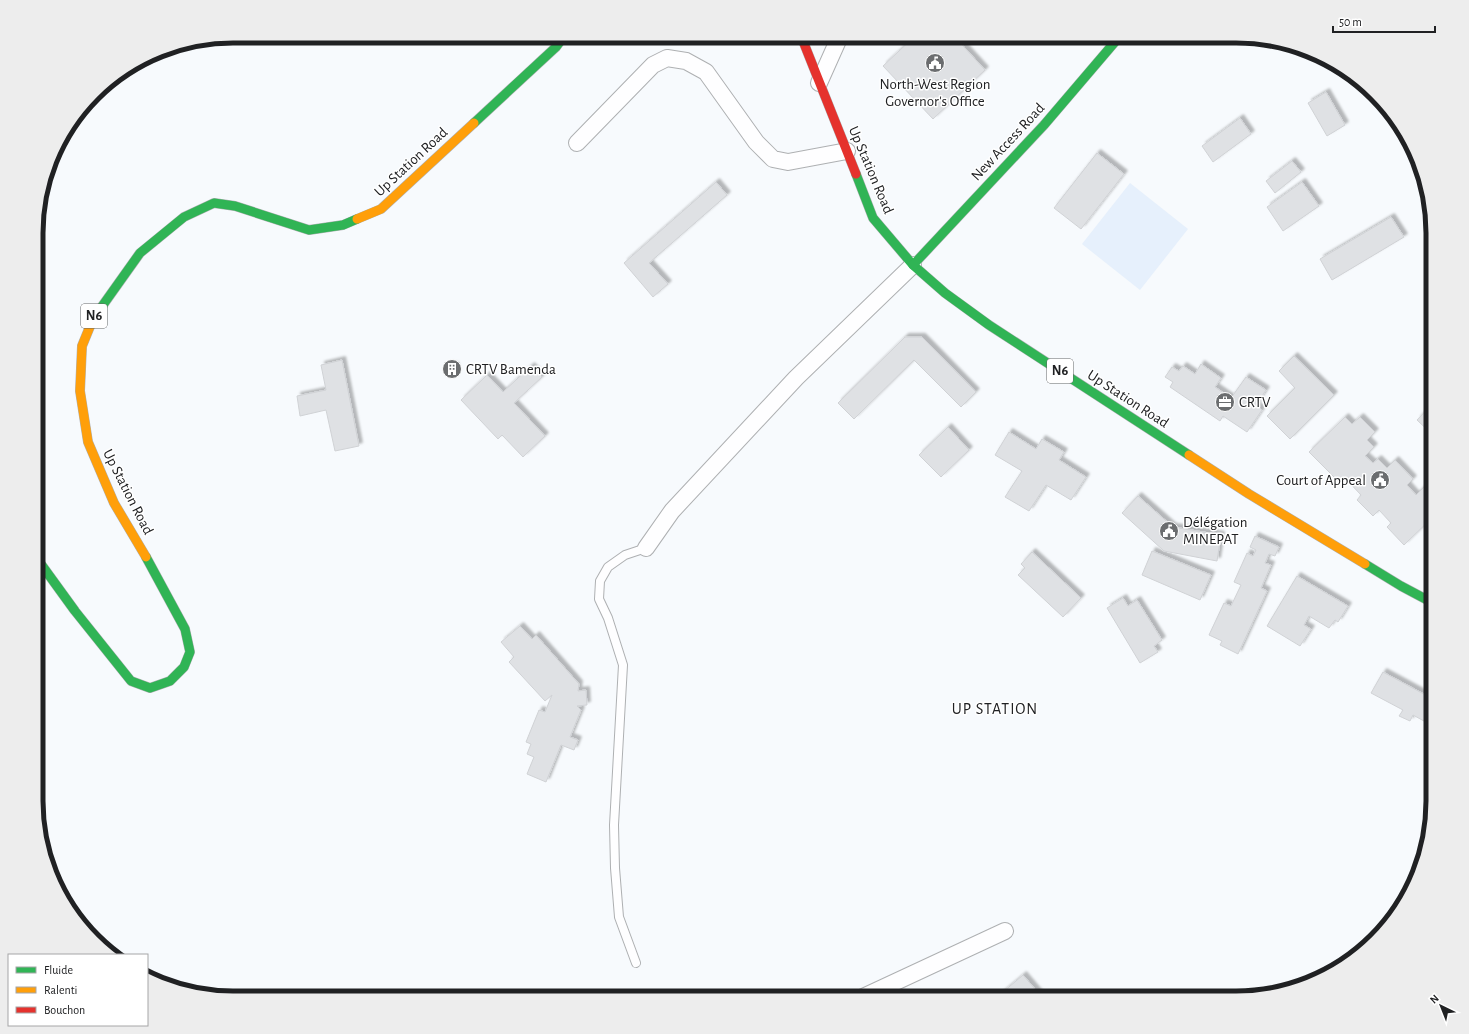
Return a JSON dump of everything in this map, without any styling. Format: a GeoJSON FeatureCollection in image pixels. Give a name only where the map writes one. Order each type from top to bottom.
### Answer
{"type":"FeatureCollection","features":[{"type":"Feature","properties":{"kind":"main road","name":"Up Station Road"},"geometry":{"type":"LineString","coordinates":[[43,567],[75,611],[131,681],[150,688],[170,681],[184,667],[190,652],[185,629],[158,578],[114,503],[88,442],[80,391],[82,346],[93,318],[140,253],[184,218],[214,203],[235,206],[309,230],[343,224],[381,209],[559,43]]}},
{"type":"Feature","properties":{"kind":"main road","name":"Up Station Road"},"geometry":{"type":"LineString","coordinates":[[804,43],[873,218],[913,265],[944,293],[996,329],[1249,494],[1401,586],[1426,599]]}},
{"type":"Feature","properties":{"kind":"main road","name":"New Access Road"},"geometry":{"type":"LineString","coordinates":[[913,265],[1044,124],[1114,43]]}},
{"type":"Feature","properties":{"kind":"street"},"geometry":{"type":"LineString","coordinates":[[820,83],[837,43]]}},
{"type":"Feature","properties":{"kind":"street"},"geometry":{"type":"LineString","coordinates":[[577,143],[653,65],[668,58],[686,61],[706,72],[756,142],[773,159],[788,162],[847,151]]}},
{"type":"Feature","properties":{"kind":"street"},"geometry":{"type":"LineString","coordinates":[[646,548],[672,511],[796,378],[913,265]]}},
{"type":"Feature","properties":{"kind":"street"},"geometry":{"type":"LineString","coordinates":[[876,991],[1005,931]]}},
{"type":"Feature","properties":{"kind":"lane"},"geometry":{"type":"LineString","coordinates":[[636,963],[619,917],[615,868],[614,825],[623,665],[608,618],[599,599],[600,582],[608,567],[625,555],[646,548]]}},
{"type":"Feature","properties":{"kind":"shaded area"},"geometry":{"type":"Polygon","coordinates":[[[1130,183],[1188,229],[1140,290],[1082,244],[1130,183]]]}},
{"type":"Feature","properties":{"kind":"building"},"geometry":{"type":"Polygon","coordinates":[[[908,43],[960,43],[985,70],[933,119],[883,66],[908,43]]]}},
{"type":"Feature","properties":{"kind":"building"},"geometry":{"type":"Polygon","coordinates":[[[1326,92],[1345,125],[1327,136],[1308,103],[1326,92]]]}},
{"type":"Feature","properties":{"kind":"building"},"geometry":{"type":"Polygon","coordinates":[[[1240,118],[1251,134],[1213,162],[1202,146],[1240,118]]]}},
{"type":"Feature","properties":{"kind":"building"},"geometry":{"type":"Polygon","coordinates":[[[1097,153],[1124,174],[1081,229],[1054,208],[1097,153]]]}},
{"type":"Feature","properties":{"kind":"building"},"geometry":{"type":"Polygon","coordinates":[[[1292,161],[1301,172],[1275,193],[1266,181],[1292,161]]]}},
{"type":"Feature","properties":{"kind":"building"},"geometry":{"type":"Polygon","coordinates":[[[716,182],[727,195],[649,263],[668,284],[653,297],[624,263],[716,182]]]}},
{"type":"Feature","properties":{"kind":"building"},"geometry":{"type":"Polygon","coordinates":[[[1302,182],[1319,206],[1283,231],[1267,207],[1302,182]]]}},
{"type":"Feature","properties":{"kind":"building"},"geometry":{"type":"Polygon","coordinates":[[[1391,217],[1404,237],[1332,280],[1320,259],[1391,217]]]}},
{"type":"Feature","properties":{"kind":"building"},"geometry":{"type":"Polygon","coordinates":[[[905,337],[922,337],[976,392],[961,407],[914,360],[854,419],[838,403],[905,337]]]}},
{"type":"Feature","properties":{"kind":"building"},"geometry":{"type":"Polygon","coordinates":[[[1294,356],[1334,395],[1290,439],[1267,416],[1295,388],[1279,371],[1294,356]]]}},
{"type":"Feature","properties":{"kind":"building"},"geometry":{"type":"Polygon","coordinates":[[[342,360],[359,446],[335,451],[326,410],[300,416],[297,396],[326,390],[321,365],[342,360]]]}},
{"type":"Feature","properties":{"kind":"building","name":"CRTV"},"geometry":{"type":"Polygon","coordinates":[[[1201,364],[1221,378],[1215,387],[1231,398],[1246,377],[1266,390],[1256,405],[1262,410],[1247,432],[1223,416],[1220,421],[1170,387],[1173,382],[1165,377],[1172,367],[1179,371],[1183,366],[1195,374],[1201,364]]]}},
{"type":"Feature","properties":{"kind":"building","name":"CRTV Bamenda"},"geometry":{"type":"Polygon","coordinates":[[[449,365],[455,366],[455,372],[448,371],[449,365]]]}},
{"type":"Feature","properties":{"kind":"building"},"geometry":{"type":"Polygon","coordinates":[[[531,366],[542,377],[514,403],[545,436],[523,457],[502,435],[498,439],[461,400],[487,375],[503,392],[531,366]]]}},
{"type":"Feature","properties":{"kind":"building"},"geometry":{"type":"Polygon","coordinates":[[[1426,410],[1426,428],[1417,420],[1426,410]]]}},
{"type":"Feature","properties":{"kind":"building","name":"Court of Appeal"},"geometry":{"type":"Polygon","coordinates":[[[1345,417],[1352,424],[1360,417],[1375,432],[1367,440],[1374,447],[1365,456],[1373,463],[1378,459],[1387,468],[1395,460],[1413,479],[1407,485],[1416,495],[1424,487],[1426,489],[1426,524],[1404,545],[1387,527],[1391,523],[1379,510],[1373,516],[1357,500],[1361,495],[1344,477],[1339,482],[1309,452],[1345,417]]]}},
{"type":"Feature","properties":{"kind":"building"},"geometry":{"type":"Polygon","coordinates":[[[948,427],[969,450],[941,477],[919,455],[948,427]]]}},
{"type":"Feature","properties":{"kind":"building"},"geometry":{"type":"Polygon","coordinates":[[[1009,432],[1036,449],[1042,439],[1064,452],[1059,460],[1086,477],[1071,500],[1046,485],[1029,511],[1005,497],[1022,471],[995,455],[1009,432]]]}},
{"type":"Feature","properties":{"kind":"building","name":"Délégation MINEPAT"},"geometry":{"type":"Polygon","coordinates":[[[1138,496],[1173,527],[1221,535],[1217,561],[1164,551],[1122,513],[1138,496]]]}},
{"type":"Feature","properties":{"kind":"building"},"geometry":{"type":"Polygon","coordinates":[[[1255,536],[1279,547],[1275,556],[1269,554],[1265,563],[1271,565],[1261,588],[1267,591],[1238,654],[1220,645],[1222,641],[1209,635],[1224,603],[1231,606],[1241,585],[1234,582],[1247,553],[1253,556],[1256,550],[1250,547],[1255,536]]]}},
{"type":"Feature","properties":{"kind":"building"},"geometry":{"type":"Polygon","coordinates":[[[1152,551],[1211,575],[1200,600],[1142,575],[1152,551]]]}},
{"type":"Feature","properties":{"kind":"building"},"geometry":{"type":"Polygon","coordinates":[[[1032,552],[1081,598],[1063,617],[1018,575],[1025,568],[1021,564],[1032,552]]]}},
{"type":"Feature","properties":{"kind":"building"},"geometry":{"type":"Polygon","coordinates":[[[1297,576],[1348,606],[1338,622],[1335,620],[1329,628],[1309,616],[1304,625],[1311,629],[1300,646],[1267,626],[1297,576]]]}},
{"type":"Feature","properties":{"kind":"building"},"geometry":{"type":"Polygon","coordinates":[[[1123,598],[1128,606],[1137,600],[1162,640],[1154,646],[1158,652],[1140,663],[1107,608],[1123,598]]]}},
{"type":"Feature","properties":{"kind":"building"},"geometry":{"type":"Polygon","coordinates":[[[520,626],[532,639],[536,635],[579,684],[578,691],[586,690],[587,705],[577,706],[581,710],[570,737],[578,740],[574,750],[561,745],[546,782],[527,774],[534,757],[527,754],[531,744],[526,742],[539,710],[545,712],[552,695],[545,701],[509,662],[514,657],[501,642],[520,626]]]}},
{"type":"Feature","properties":{"kind":"building"},"geometry":{"type":"Polygon","coordinates":[[[1383,672],[1426,695],[1426,722],[1413,715],[1410,721],[1399,716],[1403,710],[1371,693],[1383,672]]]}},
{"type":"Feature","properties":{"kind":"building"},"geometry":{"type":"Polygon","coordinates":[[[1023,975],[1037,991],[1004,991],[1023,975]]]}},
{"type":"Feature","properties":{"kind":"traffic: fast"},"geometry":{"type":"LineString","coordinates":[[474,123],[559,43]]}},
{"type":"Feature","properties":{"kind":"traffic: fast"},"geometry":{"type":"LineString","coordinates":[[913,265],[1044,125],[1114,43]]}},
{"type":"Feature","properties":{"kind":"traffic: fast"},"geometry":{"type":"LineString","coordinates":[[856,174],[873,218],[913,265],[945,293],[989,325],[1189,455]]}},
{"type":"Feature","properties":{"kind":"traffic: fast"},"geometry":{"type":"LineString","coordinates":[[93,319],[140,253],[184,217],[214,203],[235,206],[309,230],[343,225],[357,219]]}},
{"type":"Feature","properties":{"kind":"traffic: fast"},"geometry":{"type":"LineString","coordinates":[[43,567],[75,611],[131,681],[150,688],[170,681],[184,667],[190,652],[185,629],[146,557]]}},
{"type":"Feature","properties":{"kind":"traffic: fast"},"geometry":{"type":"LineString","coordinates":[[1365,564],[1426,599]]}},
{"type":"Feature","properties":{"kind":"traffic: slow"},"geometry":{"type":"LineString","coordinates":[[357,219],[381,209],[474,123]]}},
{"type":"Feature","properties":{"kind":"traffic: slow"},"geometry":{"type":"LineString","coordinates":[[93,319],[82,346],[80,391],[88,442],[114,503],[146,557]]}},
{"type":"Feature","properties":{"kind":"traffic: slow"},"geometry":{"type":"LineString","coordinates":[[1189,455],[1249,494],[1365,564]]}},
{"type":"Feature","properties":{"kind":"traffic: jam"},"geometry":{"type":"LineString","coordinates":[[804,43],[856,174]]}},
{"type":"Feature","properties":{"kind":"place","name":"North-West Region Governor's Office"},"geometry":{"type":"Point","coordinates":[935,63]}},
{"type":"Feature","properties":{"kind":"place","name":"CRTV Bamenda"},"geometry":{"type":"Point","coordinates":[452,369]}},
{"type":"Feature","properties":{"kind":"place","name":"CRTV"},"geometry":{"type":"Point","coordinates":[1225,402]}},
{"type":"Feature","properties":{"kind":"place","name":"Court of Appeal"},"geometry":{"type":"Point","coordinates":[1380,480]}},
{"type":"Feature","properties":{"kind":"place","name":"Délégation MINEPAT"},"geometry":{"type":"Point","coordinates":[1169,531]}},
{"type":"Feature","properties":{"kind":"district","name":"UP STATION"},"geometry":{"type":"Point","coordinates":[995,709]}}]}
